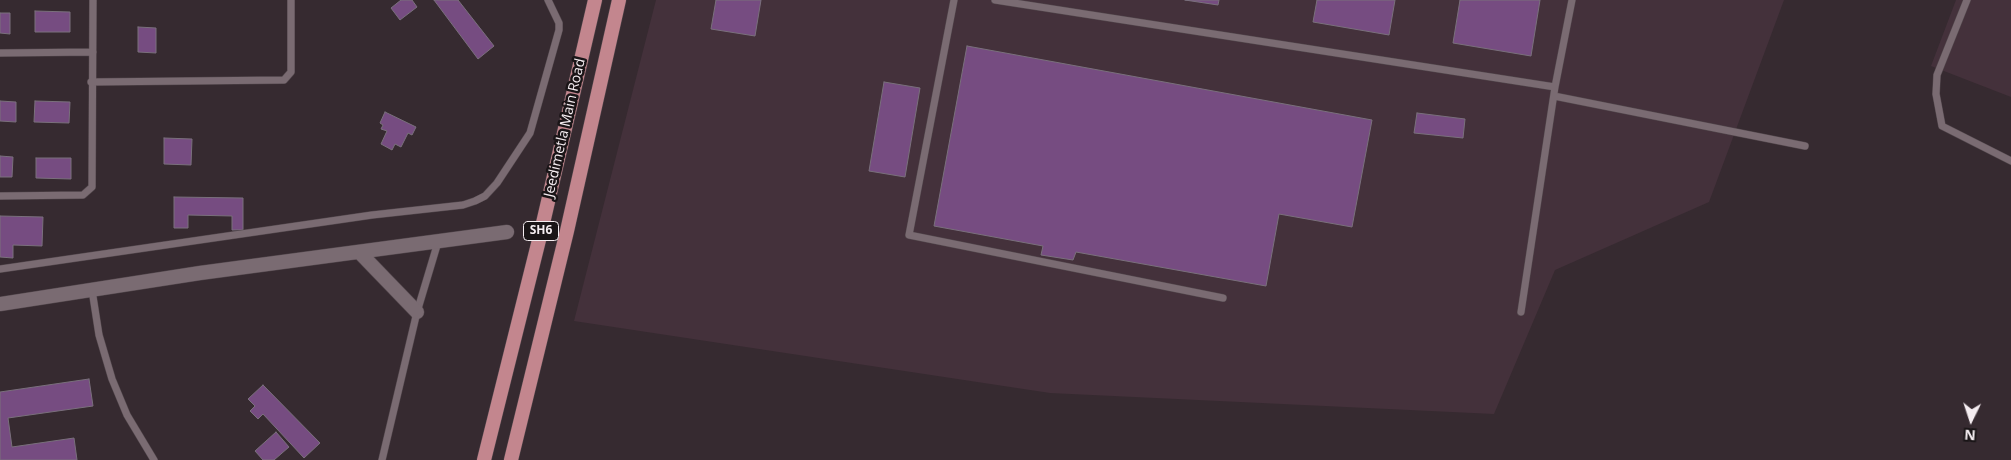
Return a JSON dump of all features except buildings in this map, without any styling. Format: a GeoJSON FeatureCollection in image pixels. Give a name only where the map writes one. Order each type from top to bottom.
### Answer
{"type":"FeatureCollection","features":[{"type":"Feature","properties":{"kind":"main road","name":"Jeedimetla Main Road"},"geometry":{"type":"LineString","coordinates":[[484,460],[540,236],[595,0]]}},
{"type":"Feature","properties":{"kind":"main road","name":"Jeedimetla Main Road"},"geometry":{"type":"LineString","coordinates":[[511,460],[568,231],[619,0]]}},
{"type":"Feature","properties":{"kind":"street"},"geometry":{"type":"LineString","coordinates":[[0,304],[200,273],[361,254],[507,232]]}},
{"type":"Feature","properties":{"kind":"street"},"geometry":{"type":"LineString","coordinates":[[361,254],[417,312]]}},
{"type":"Feature","properties":{"kind":"lane"},"geometry":{"type":"LineString","coordinates":[[0,196],[83,195],[92,187],[91,82],[93,0]]}},
{"type":"Feature","properties":{"kind":"lane"},"geometry":{"type":"LineString","coordinates":[[91,82],[284,80],[291,72],[291,0]]}},
{"type":"Feature","properties":{"kind":"lane"},"geometry":{"type":"LineString","coordinates":[[0,270],[372,215],[463,205],[486,196],[497,183],[530,132],[559,30],[559,23],[548,0]]}},
{"type":"Feature","properties":{"kind":"lane"},"geometry":{"type":"LineString","coordinates":[[954,0],[910,234],[1223,298]]}},
{"type":"Feature","properties":{"kind":"lane"},"geometry":{"type":"LineString","coordinates":[[995,0],[1555,86]]}},
{"type":"Feature","properties":{"kind":"lane"},"geometry":{"type":"LineString","coordinates":[[1521,312],[1555,86],[1572,0]]}},
{"type":"Feature","properties":{"kind":"lane"},"geometry":{"type":"LineString","coordinates":[[1967,0],[1937,75],[1936,94],[1942,126],[2011,161]]}},
{"type":"Feature","properties":{"kind":"lane"},"geometry":{"type":"LineString","coordinates":[[0,53],[93,52]]}},
{"type":"Feature","properties":{"kind":"lane"},"geometry":{"type":"LineString","coordinates":[[1554,96],[1805,146]]}},
{"type":"Feature","properties":{"kind":"lane"},"geometry":{"type":"LineString","coordinates":[[382,460],[417,312],[438,242]]}},
{"type":"Feature","properties":{"kind":"lane"},"geometry":{"type":"LineString","coordinates":[[92,290],[99,335],[112,379],[127,415],[154,460]]}},
{"type":"Feature","properties":{"kind":"shaded area"},"geometry":{"type":"Polygon","coordinates":[[[656,0],[1784,0],[1709,202],[1555,270],[1494,414],[1050,393],[574,321],[656,0]]]}},
{"type":"Feature","properties":{"kind":"shaded area"},"geometry":{"type":"Polygon","coordinates":[[[1956,0],[2011,0],[2011,97],[1931,66],[1956,0]]]}}]}
